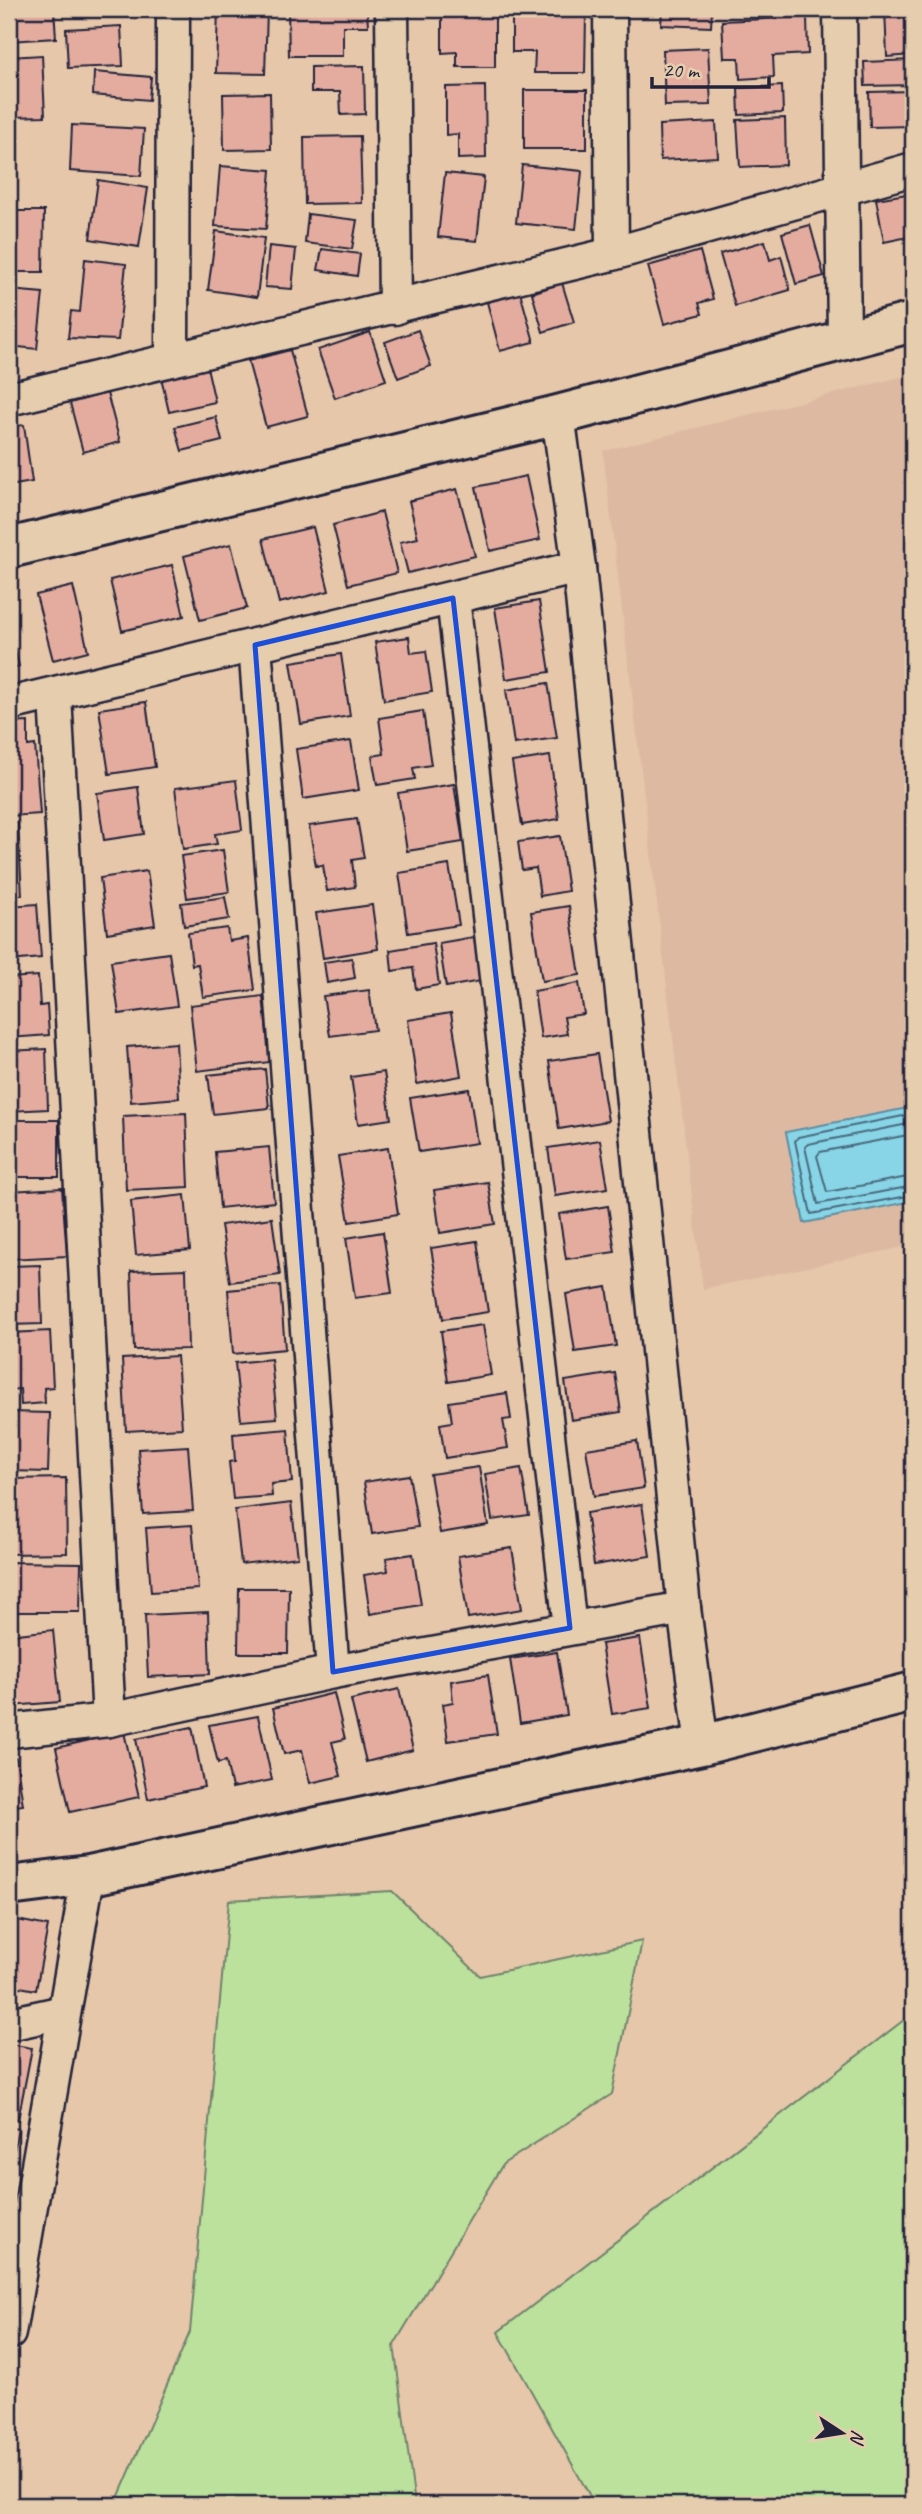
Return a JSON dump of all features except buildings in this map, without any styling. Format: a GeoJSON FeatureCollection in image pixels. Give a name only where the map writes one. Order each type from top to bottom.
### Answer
{"type":"FeatureCollection","features":[{"type":"Feature","properties":{"kind":"street"},"geometry":{"type":"LineString","coordinates":[[172,358],[173,9]]}},
{"type":"Feature","properties":{"kind":"street"},"geometry":{"type":"LineString","coordinates":[[392,9],[395,309]]}},
{"type":"Feature","properties":{"kind":"street"},"geometry":{"type":"LineString","coordinates":[[610,9],[612,254]]}},
{"type":"Feature","properties":{"kind":"street"},"geometry":{"type":"LineString","coordinates":[[840,9],[844,340]]}},
{"type":"Feature","properties":{"kind":"street"},"geometry":{"type":"LineString","coordinates":[[9,399],[172,358],[395,309],[612,254],[913,169]]}},
{"type":"Feature","properties":{"kind":"street"},"geometry":{"type":"LineString","coordinates":[[9,548],[558,415],[913,322]]}},
{"type":"Feature","properties":{"kind":"street"},"geometry":{"type":"LineString","coordinates":[[558,415],[579,567],[684,1608],[702,1745]]}},
{"type":"Feature","properties":{"kind":"street"},"geometry":{"type":"LineString","coordinates":[[9,704],[579,567]]}},
{"type":"Feature","properties":{"kind":"street"},"geometry":{"type":"LineString","coordinates":[[453,598],[570,1628]]}},
{"type":"Feature","properties":{"kind":"street"},"geometry":{"type":"LineString","coordinates":[[256,645],[333,1672]]}},
{"type":"Feature","properties":{"kind":"street"},"geometry":{"type":"LineString","coordinates":[[55,695],[109,1720]]}},
{"type":"Feature","properties":{"kind":"street"},"geometry":{"type":"LineString","coordinates":[[9,1731],[109,1720],[333,1672],[684,1608]]}},
{"type":"Feature","properties":{"kind":"street"},"geometry":{"type":"LineString","coordinates":[[9,1886],[88,1876],[702,1745],[913,1692]]}},
{"type":"Feature","properties":{"kind":"street"},"geometry":{"type":"LineString","coordinates":[[9,2333],[88,1876]]}},
{"type":"Feature","properties":{"kind":"street"},"geometry":{"type":"LineString","coordinates":[[9,2024],[64,2012]]}},
{"type":"Feature","properties":{"kind":"highlighted area"},"geometry":{"type":"Polygon","coordinates":[[[453,598],[570,1628],[333,1672],[255,645],[453,598]]]}},
{"type":"Feature","properties":{"kind":"shaded area"},"geometry":{"type":"Polygon","coordinates":[[[913,374],[913,1245],[703,1289],[603,451],[913,374]]]}},
{"type":"Feature","properties":{"kind":"green space"},"geometry":{"type":"Polygon","coordinates":[[[392,1891],[480,1976],[642,1941],[612,2094],[503,2164],[394,2345],[415,2505],[115,2505],[190,2332],[229,1900],[392,1891]]]}},
{"type":"Feature","properties":{"kind":"green space"},"geometry":{"type":"Polygon","coordinates":[[[913,2013],[913,2505],[595,2505],[498,2332],[913,2013]]]}},
{"type":"Feature","properties":{"kind":"water"},"geometry":{"type":"Polygon","coordinates":[[[913,1107],[913,1201],[804,1223],[786,1132],[913,1107]]]}}]}
